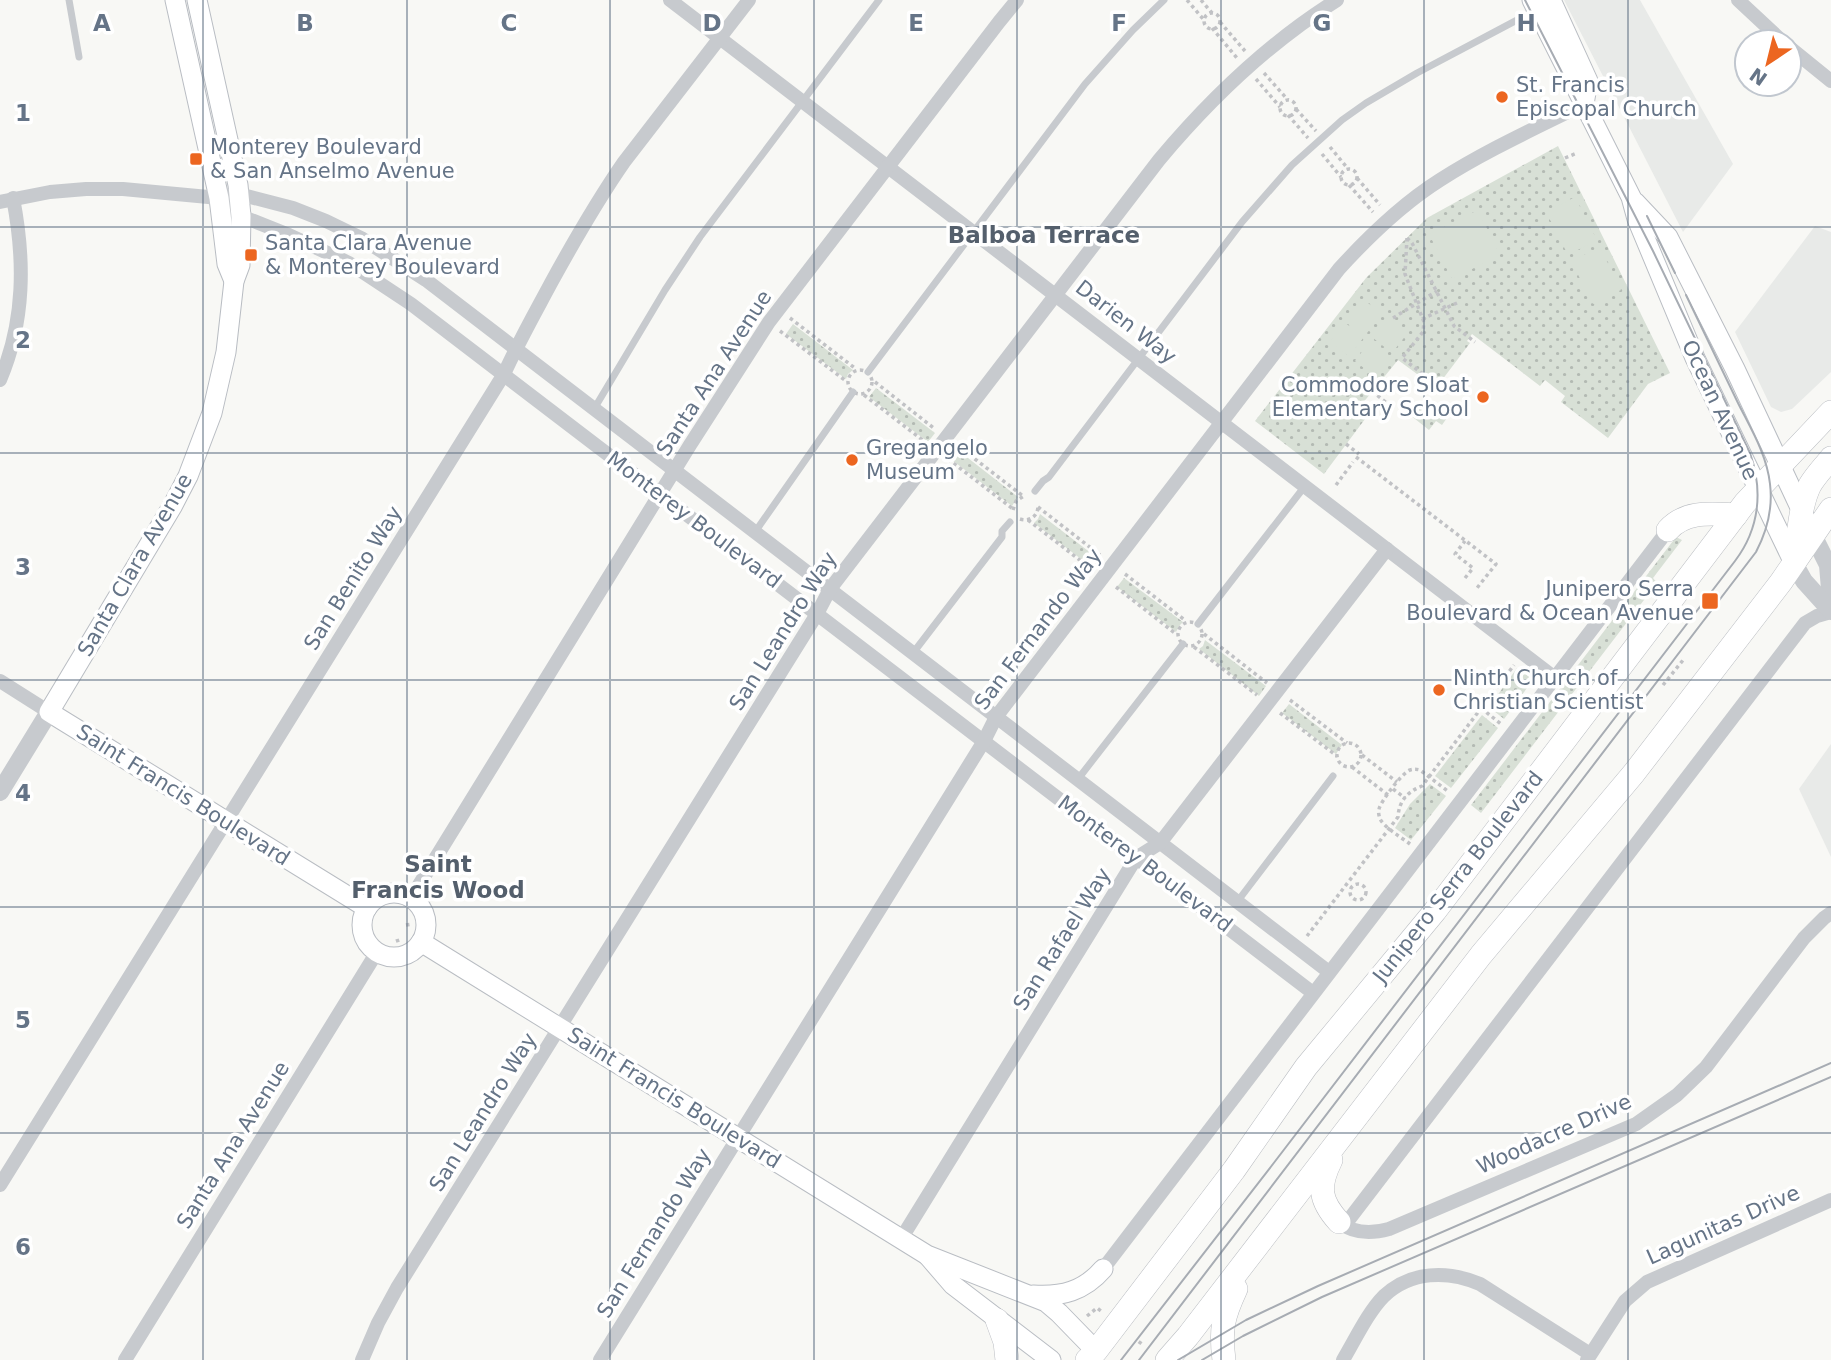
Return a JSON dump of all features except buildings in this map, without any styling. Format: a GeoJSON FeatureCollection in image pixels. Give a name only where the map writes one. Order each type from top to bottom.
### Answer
{"type":"FeatureCollection","features":[{"type":"Feature","properties":{"kind":"main road"},"geometry":{"type":"LineString","coordinates":[[175,0],[219,198]]}},
{"type":"Feature","properties":{"kind":"main road"},"geometry":{"type":"LineString","coordinates":[[197,0],[239,194]]}},
{"type":"Feature","properties":{"kind":"main road","name":"Ocean Avenue"},"geometry":{"type":"LineString","coordinates":[[1540,3],[1588,81],[1584,104],[1631,197],[1637,219],[1682,327],[1794,563]]}},
{"type":"Feature","properties":{"kind":"main road","name":"Santa Clara Avenue"},"geometry":{"type":"LineString","coordinates":[[49,712],[157,533],[188,475],[208,424],[220,382],[231,323],[234,281],[240,265],[239,194]]}},
{"type":"Feature","properties":{"kind":"main road","name":"Ocean Avenue"},"geometry":{"type":"LineString","coordinates":[[1631,197],[1668,237],[1781,464],[1813,535]]}},
{"type":"Feature","properties":{"kind":"main road","name":"Santa Clara Avenue"},"geometry":{"type":"LineString","coordinates":[[219,198],[227,264],[234,281]]}},
{"type":"Feature","properties":{"kind":"main road","name":"Junipero Serra Boulevard"},"geometry":{"type":"LineString","coordinates":[[1097,1357],[1307,1067],[1442,902],[1736,515],[1831,412]]}},
{"type":"Feature","properties":{"kind":"main road"},"geometry":{"type":"LineString","coordinates":[[1794,563],[1806,497],[1812,481],[1831,458]]}},
{"type":"Feature","properties":{"kind":"main road"},"geometry":{"type":"LineString","coordinates":[[1167,1360],[1253,1253],[1481,955],[1634,773],[1794,563],[1831,509]]}},
{"type":"Feature","properties":{"kind":"main road"},"geometry":{"type":"LineString","coordinates":[[1668,530],[1677,521],[1690,515],[1736,515]]}},
{"type":"Feature","properties":{"kind":"main road","name":"Saint Francis Boulevard"},"geometry":{"type":"LineString","coordinates":[[49,712],[367,908]]}},
{"type":"Feature","properties":{"kind":"main road"},"geometry":{"type":"LineString","coordinates":[[387,894],[411,898],[424,918],[425,930],[416,933],[412,951],[389,957],[377,952],[368,944],[363,932],[362,920],[367,908],[375,899],[387,894]]}},
{"type":"Feature","properties":{"kind":"main road","name":"Saint Francis Boulevard"},"geometry":{"type":"LineString","coordinates":[[416,933],[560,1028],[927,1255],[1029,1294],[1053,1307],[1097,1357]]}},
{"type":"Feature","properties":{"kind":"main road"},"geometry":{"type":"LineString","coordinates":[[1342,1224],[1324,1200],[1321,1187],[1325,1171],[1343,1135]]}},
{"type":"Feature","properties":{"kind":"main road"},"geometry":{"type":"LineString","coordinates":[[1224,1360],[1223,1318],[1253,1253]]}},
{"type":"Feature","properties":{"kind":"main road","name":"Saint Francis Boulevard"},"geometry":{"type":"LineString","coordinates":[[927,1255],[953,1285],[1051,1360]]}},
{"type":"Feature","properties":{"kind":"main road"},"geometry":{"type":"LineString","coordinates":[[1029,1294],[1059,1295],[1075,1291],[1090,1282],[1103,1269]]}},
{"type":"Feature","properties":{"kind":"main road"},"geometry":{"type":"LineString","coordinates":[[1007,1360],[1005,1342],[986,1306],[995,1290],[1008,1286]]}},
{"type":"Feature","properties":{"kind":"street","name":"Darien Way"},"geometry":{"type":"LineString","coordinates":[[670,0],[1555,678]]}},
{"type":"Feature","properties":{"kind":"street","name":"San Benito Way"},"geometry":{"type":"LineString","coordinates":[[0,1185],[504,374],[604,190],[749,0]]}},
{"type":"Feature","properties":{"kind":"street","name":"Santa Ana Avenue"},"geometry":{"type":"LineString","coordinates":[[411,898],[769,322],[1017,0]]}},
{"type":"Feature","properties":{"kind":"street","name":"San Leandro Way"},"geometry":{"type":"LineString","coordinates":[[362,1360],[397,1288],[817,614],[830,589],[1159,160],[1201,111],[1274,44],[1337,0]]}},
{"type":"Feature","properties":{"kind":"street"},"geometry":{"type":"LineString","coordinates":[[1738,0],[1768,28]]}},
{"type":"Feature","properties":{"kind":"street"},"geometry":{"type":"LineString","coordinates":[[1803,58],[1831,80]]}},
{"type":"Feature","properties":{"kind":"street","name":"San Fernando Way"},"geometry":{"type":"LineString","coordinates":[[600,1360],[984,741],[996,717],[1339,270],[1387,221],[1438,181],[1584,104]]}},
{"type":"Feature","properties":{"kind":"street"},"geometry":{"type":"LineString","coordinates":[[0,380],[13,342],[22,282],[18,226],[7,200],[86,189],[124,189],[219,198],[239,194]]}},
{"type":"Feature","properties":{"kind":"street","name":"Monterey Boulevard"},"geometry":{"type":"LineString","coordinates":[[239,194],[293,208],[326,221],[361,238],[426,280],[1329,972]]}},
{"type":"Feature","properties":{"kind":"street","name":"Monterey Boulevard"},"geometry":{"type":"LineString","coordinates":[[219,198],[241,216],[319,249],[359,270],[411,304],[1313,993]]}},
{"type":"Feature","properties":{"kind":"street","name":"Junipero Serra Boulevard"},"geometry":{"type":"LineString","coordinates":[[1103,1269],[1668,530]]}},
{"type":"Feature","properties":{"kind":"street","name":"Ocean Avenue"},"geometry":{"type":"LineString","coordinates":[[1813,535],[1828,565],[1831,601]]}},
{"type":"Feature","properties":{"kind":"street","name":"San Rafael Way"},"geometry":{"type":"LineString","coordinates":[[901,1239],[1136,858],[1160,843],[1387,549]]}},
{"type":"Feature","properties":{"kind":"street","name":"Ocean Avenue"},"geometry":{"type":"LineString","coordinates":[[1794,563],[1804,581],[1831,611]]}},
{"type":"Feature","properties":{"kind":"street"},"geometry":{"type":"LineString","coordinates":[[1342,1224],[1805,623],[1831,611]]}},
{"type":"Feature","properties":{"kind":"street","name":"Saint Francis Boulevard"},"geometry":{"type":"LineString","coordinates":[[0,681],[49,712]]}},
{"type":"Feature","properties":{"kind":"street","name":"Santa Clara Avenue"},"geometry":{"type":"LineString","coordinates":[[0,792],[49,712]]}},
{"type":"Feature","properties":{"kind":"street","name":"Woodacre Drive"},"geometry":{"type":"LineString","coordinates":[[1342,1224],[1365,1232],[1389,1229],[1636,1124],[1678,1095],[1706,1067],[1804,939],[1831,913]]}},
{"type":"Feature","properties":{"kind":"street","name":"Santa Ana Avenue"},"geometry":{"type":"LineString","coordinates":[[125,1360],[377,952]]}},
{"type":"Feature","properties":{"kind":"street","name":"Lagunitas Drive"},"geometry":{"type":"LineString","coordinates":[[1588,1357],[1625,1301],[1647,1282],[1831,1200]]}},
{"type":"Feature","properties":{"kind":"street"},"geometry":{"type":"LineString","coordinates":[[1343,1360],[1383,1297],[1395,1287],[1411,1280],[1427,1275],[1446,1274],[1480,1284],[1588,1357]]}},
{"type":"Feature","properties":{"kind":"lane"},"geometry":{"type":"LineString","coordinates":[[69,0],[79,57]]}},
{"type":"Feature","properties":{"kind":"lane"},"geometry":{"type":"LineString","coordinates":[[594,409],[700,237],[879,0]]}},
{"type":"Feature","properties":{"kind":"lane"},"geometry":{"type":"LineString","coordinates":[[868,372],[1085,84],[1164,0]]}},
{"type":"Feature","properties":{"kind":"lane"},"geometry":{"type":"LineString","coordinates":[[1032,493],[1049,477],[1267,192],[1293,165],[1366,103],[1540,3]]}},
{"type":"Feature","properties":{"kind":"lane"},"geometry":{"type":"LineString","coordinates":[[755,532],[853,392]]}},
{"type":"Feature","properties":{"kind":"lane"},"geometry":{"type":"LineString","coordinates":[[1198,624],[1305,485]]}},
{"type":"Feature","properties":{"kind":"lane"},"geometry":{"type":"LineString","coordinates":[[913,653],[1002,537],[1002,531],[1010,522]]}},
{"type":"Feature","properties":{"kind":"lane"},"geometry":{"type":"LineString","coordinates":[[1078,780],[1183,644]]}},
{"type":"Feature","properties":{"kind":"lane"},"geometry":{"type":"LineString","coordinates":[[1237,902],[1333,776]]}},
{"type":"Feature","properties":{"kind":"path"},"geometry":{"type":"LineString","coordinates":[[1187,0],[1209,28],[1217,26],[1218,16],[1201,0]]}},
{"type":"Feature","properties":{"kind":"path"},"geometry":{"type":"LineString","coordinates":[[1204,20],[1212,13]]}},
{"type":"Feature","properties":{"kind":"path"},"geometry":{"type":"LineString","coordinates":[[1288,100],[1294,103],[1296,108],[1293,113],[1282,113],[1280,107],[1283,102],[1288,100]]}},
{"type":"Feature","properties":{"kind":"path"},"geometry":{"type":"LineString","coordinates":[[1565,158],[1577,153]]}},
{"type":"Feature","properties":{"kind":"path"},"geometry":{"type":"LineString","coordinates":[[1352,170],[1387,221],[1349,185],[1343,183],[1341,177],[1344,172],[1352,170]]}},
{"type":"Feature","properties":{"kind":"path"},"geometry":{"type":"LineString","coordinates":[[1349,185],[1357,178]]}},
{"type":"Feature","properties":{"kind":"path"},"geometry":{"type":"LineString","coordinates":[[1440,387],[1402,358],[1423,332],[1424,322],[1405,274],[1407,238],[1454,326],[1475,342]]}},
{"type":"Feature","properties":{"kind":"path"},"geometry":{"type":"LineString","coordinates":[[1393,318],[1437,291]]}},
{"type":"Feature","properties":{"kind":"path"},"geometry":{"type":"LineString","coordinates":[[1422,319],[1457,303]]}},
{"type":"Feature","properties":{"kind":"path"},"geometry":{"type":"LineString","coordinates":[[779,309],[858,370]]}},
{"type":"Feature","properties":{"kind":"path"},"geometry":{"type":"LineString","coordinates":[[769,322],[848,383]]}},
{"type":"Feature","properties":{"kind":"path"},"geometry":{"type":"LineString","coordinates":[[1372,391],[1388,404]]}},
{"type":"Feature","properties":{"kind":"path"},"geometry":{"type":"LineString","coordinates":[[1346,444],[1356,458],[1496,564],[1477,588]]}},
{"type":"Feature","properties":{"kind":"path"},"geometry":{"type":"LineString","coordinates":[[1336,485],[1356,458]]}},
{"type":"Feature","properties":{"kind":"path"},"geometry":{"type":"LineString","coordinates":[[1032,493],[1016,501],[1013,509],[1018,518],[1032,519],[1037,512],[1036,502]]}},
{"type":"Feature","properties":{"kind":"path"},"geometry":{"type":"LineString","coordinates":[[1465,541],[1455,554],[1473,568],[1465,578]]}},
{"type":"Feature","properties":{"kind":"path"},"geometry":{"type":"LineString","coordinates":[[1664,685],[1684,659]]}},
{"type":"Feature","properties":{"kind":"path"},"geometry":{"type":"LineString","coordinates":[[1307,936],[1398,817],[1399,806],[1405,798],[1412,790],[1422,786],[1515,663]]}},
{"type":"Feature","properties":{"kind":"path"},"geometry":{"type":"LineString","coordinates":[[1481,708],[1502,724]]}},
{"type":"Feature","properties":{"kind":"path"},"geometry":{"type":"LineString","coordinates":[[1362,755],[1359,763],[1352,768],[1346,768],[1338,761],[1337,756],[1342,745],[1352,743],[1360,749],[1362,755],[1397,782]]}},
{"type":"Feature","properties":{"kind":"path"},"geometry":{"type":"LineString","coordinates":[[1352,768],[1388,795]]}},
{"type":"Feature","properties":{"kind":"path"},"geometry":{"type":"LineString","coordinates":[[1410,844],[1381,821],[1379,816],[1380,805],[1397,782],[1408,771],[1415,769],[1449,792]]}},
{"type":"Feature","properties":{"kind":"path"},"geometry":{"type":"LineString","coordinates":[[1393,788],[1405,798]]}},
{"type":"Feature","properties":{"kind":"path"},"geometry":{"type":"LineString","coordinates":[[1347,884],[1352,888]]}},
{"type":"Feature","properties":{"kind":"path"},"geometry":{"type":"LineString","coordinates":[[1361,884],[1366,895],[1363,899],[1355,899],[1350,893],[1352,888],[1361,884]]}},
{"type":"Feature","properties":{"kind":"path"},"geometry":{"type":"LineString","coordinates":[[406,925],[416,933]]}},
{"type":"Feature","properties":{"kind":"path"},"geometry":{"type":"LineString","coordinates":[[397,939],[399,945]]}},
{"type":"Feature","properties":{"kind":"path"},"geometry":{"type":"LineString","coordinates":[[1081,1323],[1097,1308],[1101,1311]]}},
{"type":"Feature","properties":{"kind":"shaded area"},"geometry":{"type":"Polygon","coordinates":[[[1564,0],[1640,0],[1733,164],[1683,232],[1564,0]]]}},
{"type":"Feature","properties":{"kind":"shaded area"},"geometry":{"type":"Polygon","coordinates":[[[1558,146],[1670,373],[1648,384],[1608,438],[1561,402],[1565,396],[1545,380],[1540,386],[1472,334],[1467,341],[1470,343],[1436,388],[1398,360],[1362,404],[1371,411],[1324,474],[1255,421],[1366,278],[1427,218],[1558,146]]]}},
{"type":"Feature","properties":{"kind":"shaded area"},"geometry":{"type":"Polygon","coordinates":[[[1575,197],[1597,240],[1568,255],[1546,212],[1575,197]]]}},
{"type":"Feature","properties":{"kind":"shaded area"},"geometry":{"type":"Polygon","coordinates":[[[1478,210],[1500,255],[1452,279],[1429,234],[1478,210]]]}},
{"type":"Feature","properties":{"kind":"shaded area"},"geometry":{"type":"Polygon","coordinates":[[[1815,226],[1831,232],[1831,372],[1792,409],[1781,412],[1771,407],[1735,332],[1815,226]]]}},
{"type":"Feature","properties":{"kind":"shaded area"},"geometry":{"type":"Polygon","coordinates":[[[1600,247],[1621,290],[1593,304],[1571,261],[1600,247]]]}},
{"type":"Feature","properties":{"kind":"shaded area"},"geometry":{"type":"Polygon","coordinates":[[[1363,299],[1382,314],[1367,333],[1348,318],[1363,299]]]}},
{"type":"Feature","properties":{"kind":"shaded area"},"geometry":{"type":"Polygon","coordinates":[[[1388,319],[1407,334],[1392,353],[1373,338],[1388,319]]]}},
{"type":"Feature","properties":{"kind":"shaded area"},"geometry":{"type":"Polygon","coordinates":[[[1344,322],[1364,337],[1349,357],[1330,341],[1344,322]]]}},
{"type":"Feature","properties":{"kind":"shaded area"},"geometry":{"type":"Polygon","coordinates":[[[793,324],[853,370],[846,379],[786,334],[793,324]]]}},
{"type":"Feature","properties":{"kind":"shaded area"},"geometry":{"type":"Polygon","coordinates":[[[1369,342],[1389,357],[1374,376],[1355,361],[1369,342]]]}},
{"type":"Feature","properties":{"kind":"shaded area"},"geometry":{"type":"Polygon","coordinates":[[[876,388],[935,433],[928,442],[869,397],[876,388]]]}},
{"type":"Feature","properties":{"kind":"shaded area"},"geometry":{"type":"Polygon","coordinates":[[[1434,403],[1449,415],[1442,425],[1436,421],[1429,430],[1410,415],[1417,406],[1427,413],[1434,403]]]}},
{"type":"Feature","properties":{"kind":"shaded area"},"geometry":{"type":"Polygon","coordinates":[[[959,451],[1018,497],[1012,506],[952,460],[959,451]]]}},
{"type":"Feature","properties":{"kind":"shaded area"},"geometry":{"type":"Polygon","coordinates":[[[1040,514],[1100,560],[1094,569],[1034,523],[1040,514]]]}},
{"type":"Feature","properties":{"kind":"shaded area"},"geometry":{"type":"Polygon","coordinates":[[[1676,537],[1682,540],[1653,578],[1657,583],[1481,813],[1471,805],[1676,537]]]}},
{"type":"Feature","properties":{"kind":"shaded area"},"geometry":{"type":"Polygon","coordinates":[[[1124,578],[1183,622],[1176,632],[1117,587],[1124,578]]]}},
{"type":"Feature","properties":{"kind":"shaded area"},"geometry":{"type":"Polygon","coordinates":[[[1205,640],[1266,686],[1259,696],[1199,649],[1205,640]]]}},
{"type":"Feature","properties":{"kind":"shaded area"},"geometry":{"type":"Polygon","coordinates":[[[1517,668],[1527,675],[1531,680],[1530,684],[1504,719],[1489,707],[1517,668]]]}},
{"type":"Feature","properties":{"kind":"shaded area"},"geometry":{"type":"Polygon","coordinates":[[[1289,704],[1342,745],[1336,754],[1282,713],[1289,704]]]}},
{"type":"Feature","properties":{"kind":"shaded area"},"geometry":{"type":"Polygon","coordinates":[[[1482,715],[1498,728],[1451,788],[1435,776],[1482,715]]]}},
{"type":"Feature","properties":{"kind":"shaded area"},"geometry":{"type":"Polygon","coordinates":[[[1831,744],[1831,857],[1799,789],[1831,744]]]}},
{"type":"Feature","properties":{"kind":"shaded area"},"geometry":{"type":"Polygon","coordinates":[[[1430,784],[1446,796],[1411,840],[1395,828],[1410,804],[1430,784]]]}},
{"type":"Feature","properties":{"kind":"tram line"},"geometry":{"type":"LineString","coordinates":[[1121,1360],[1735,561],[1754,522],[1758,495],[1750,453],[1653,251],[1525,0]]}},
{"type":"Feature","properties":{"kind":"tram line"},"geometry":{"type":"LineString","coordinates":[[1647,216],[1675,273]]}},
{"type":"Feature","properties":{"kind":"tram line"},"geometry":{"type":"LineString","coordinates":[[1139,1360],[1756,552],[1770,511],[1771,493],[1766,463],[1686,295]]}},
{"type":"Feature","properties":{"kind":"tram line"},"geometry":{"type":"LineString","coordinates":[[1178,1360],[1246,1320],[1318,1286],[1831,1063]]}},
{"type":"Feature","properties":{"kind":"tram line"},"geometry":{"type":"LineString","coordinates":[[1202,1360],[1243,1336],[1322,1297],[1831,1077]]}},
{"type":"Feature","properties":{"kind":"place","name":"St. Francis Episcopal Church"},"geometry":{"type":"Point","coordinates":[1502,97]}},
{"type":"Feature","properties":{"kind":"place","name":"Monterey Boulevard & San Anselmo Avenue"},"geometry":{"type":"Point","coordinates":[196,159]}},
{"type":"Feature","properties":{"kind":"place","name":"Santa Clara Avenue & Monterey Boulevard"},"geometry":{"type":"Point","coordinates":[251,255]}},
{"type":"Feature","properties":{"kind":"place","name":"Commodore Sloat Elementary School"},"geometry":{"type":"Point","coordinates":[1483,397]}},
{"type":"Feature","properties":{"kind":"place","name":"Gregangelo Museum"},"geometry":{"type":"Point","coordinates":[852,460]}},
{"type":"Feature","properties":{"kind":"place","name":"Junipero Serra Boulevard & Ocean Avenue"},"geometry":{"type":"Point","coordinates":[1710,601]}},
{"type":"Feature","properties":{"kind":"place","name":"Ninth Church of Christian Scientist"},"geometry":{"type":"Point","coordinates":[1439,690]}},
{"type":"Feature","properties":{"kind":"district","name":"Balboa Terrace"},"geometry":{"type":"Point","coordinates":[1044,235]}},
{"type":"Feature","properties":{"kind":"district","name":"Saint Francis Wood"},"geometry":{"type":"Point","coordinates":[438,877]}}]}
